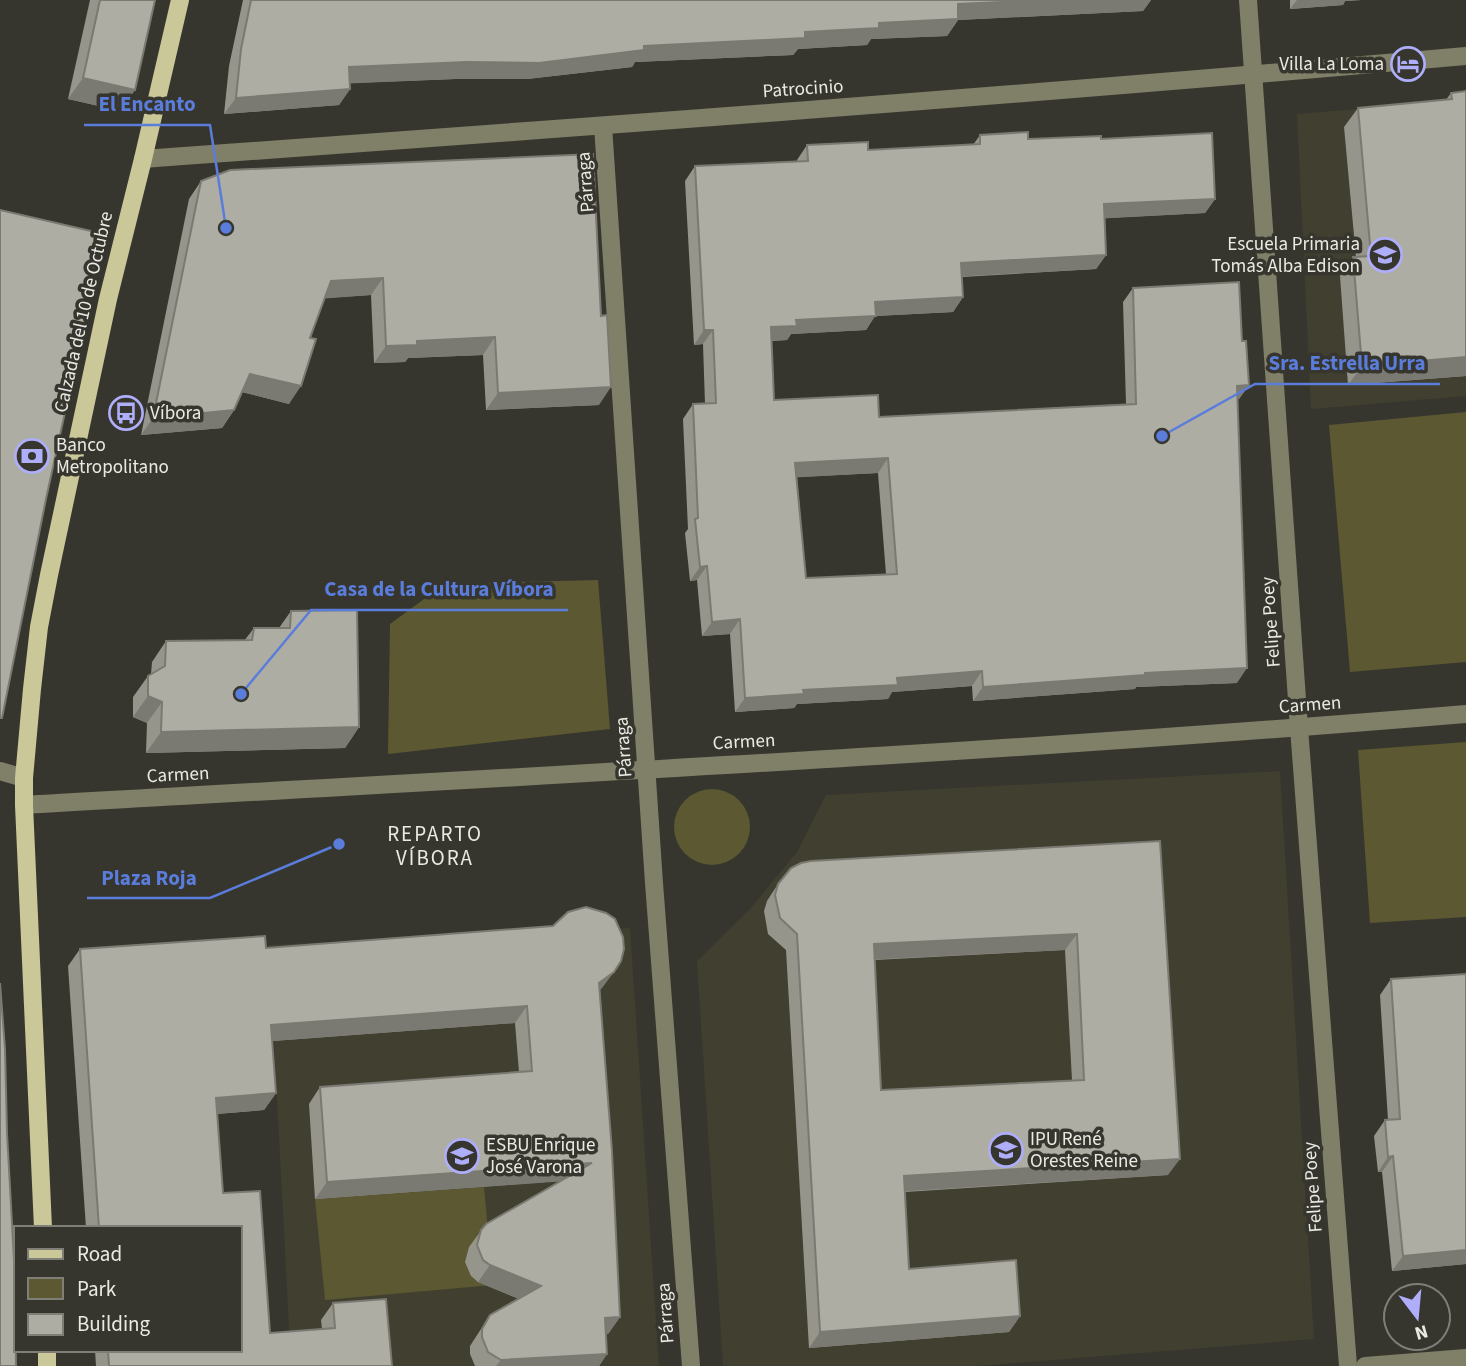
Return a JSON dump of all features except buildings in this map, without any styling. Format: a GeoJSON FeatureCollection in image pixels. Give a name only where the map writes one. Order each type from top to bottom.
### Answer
{"type":"FeatureCollection","features":[{"type":"Feature","properties":{"kind":"main road","name":"Calzada del 10 de Octubre"},"geometry":{"type":"LineString","coordinates":[[44,1226],[24,805],[24,778],[39,627],[102,323],[129,208],[144,159],[180,0]]}},
{"type":"Feature","properties":{"kind":"street","name":"Felipe Poey"},"geometry":{"type":"LineString","coordinates":[[1248,0],[1299,728],[1348,1366]]}},
{"type":"Feature","properties":{"kind":"street","name":"Patrocinio"},"geometry":{"type":"LineString","coordinates":[[144,159],[1254,75],[1466,55]]}},
{"type":"Feature","properties":{"kind":"street","name":"Párraga"},"geometry":{"type":"LineString","coordinates":[[603,125],[691,1366]]}},
{"type":"Feature","properties":{"kind":"street","name":"Carmen"},"geometry":{"type":"LineString","coordinates":[[24,805],[1299,728],[1466,713]]}},
{"type":"Feature","properties":{"kind":"street"},"geometry":{"type":"LineString","coordinates":[[0,771],[24,778]]}},
{"type":"Feature","properties":{"kind":"street"},"geometry":{"type":"LineString","coordinates":[[1366,1366],[1466,1358]]}},
{"type":"Feature","properties":{"kind":"shaded area","name":"Escuela Primaria Tomás Alba Edison"},"geometry":{"type":"Polygon","coordinates":[[[1466,100],[1466,396],[1311,409],[1297,114],[1466,100]]]}},
{"type":"Feature","properties":{"kind":"shaded area","name":"IPU René Orestes Reine"},"geometry":{"type":"Polygon","coordinates":[[[1280,771],[1314,1339],[979,1366],[723,1366],[697,961],[751,908],[797,852],[826,795],[1280,771]]]}},
{"type":"Feature","properties":{"kind":"shaded area","name":"ESBU Enrique José Varona"},"geometry":{"type":"Polygon","coordinates":[[[630,928],[659,1366],[291,1366],[269,945],[630,928]]]}},
{"type":"Feature","properties":{"kind":"green space"},"geometry":{"type":"Polygon","coordinates":[[[1466,412],[1466,662],[1350,672],[1329,425],[1466,412]]]}},
{"type":"Feature","properties":{"kind":"green space"},"geometry":{"type":"Polygon","coordinates":[[[598,580],[610,729],[388,754],[390,624],[439,588],[482,583],[598,580]]]}},
{"type":"Feature","properties":{"kind":"green space"},"geometry":{"type":"Polygon","coordinates":[[[1466,742],[1466,917],[1370,923],[1358,750],[1466,742]]]}},
{"type":"Feature","properties":{"kind":"green space"},"geometry":{"type":"Polygon","coordinates":[[[712,789],[727,792],[739,800],[747,812],[750,827],[747,842],[739,854],[727,862],[712,865],[697,862],[685,854],[677,842],[674,827],[677,812],[685,800],[697,792],[712,789]]]}},
{"type":"Feature","properties":{"kind":"green space"},"geometry":{"type":"Polygon","coordinates":[[[484,1187],[493,1285],[325,1300],[315,1199],[484,1187]]]}},
{"type":"Feature","properties":{"kind":"place","name":"Villa La Loma"},"geometry":{"type":"Point","coordinates":[1408,64]}},
{"type":"Feature","properties":{"kind":"place","name":"El Encanto"},"geometry":{"type":"Point","coordinates":[226,228]}},
{"type":"Feature","properties":{"kind":"place","name":"Escuela Primaria Tomás Alba Edison"},"geometry":{"type":"Point","coordinates":[1385,255]}},
{"type":"Feature","properties":{"kind":"place","name":"Víbora"},"geometry":{"type":"Point","coordinates":[126,413]}},
{"type":"Feature","properties":{"kind":"place","name":"Sra. Estrella Urra"},"geometry":{"type":"Point","coordinates":[1162,436]}},
{"type":"Feature","properties":{"kind":"place","name":"Banco Metropolitano"},"geometry":{"type":"Point","coordinates":[32,456]}},
{"type":"Feature","properties":{"kind":"place","name":"Casa de la Cultura Víbora"},"geometry":{"type":"Point","coordinates":[241,694]}},
{"type":"Feature","properties":{"kind":"place","name":"Plaza Roja"},"geometry":{"type":"Point","coordinates":[339,844]}},
{"type":"Feature","properties":{"kind":"place","name":"IPU René Orestes Reine"},"geometry":{"type":"Point","coordinates":[1006,1150]}},
{"type":"Feature","properties":{"kind":"place","name":"ESBU Enrique José Varona"},"geometry":{"type":"Point","coordinates":[462,1156]}},
{"type":"Feature","properties":{"kind":"district","name":"REPARTO VÍBORA"},"geometry":{"type":"Point","coordinates":[435,846]}}]}
